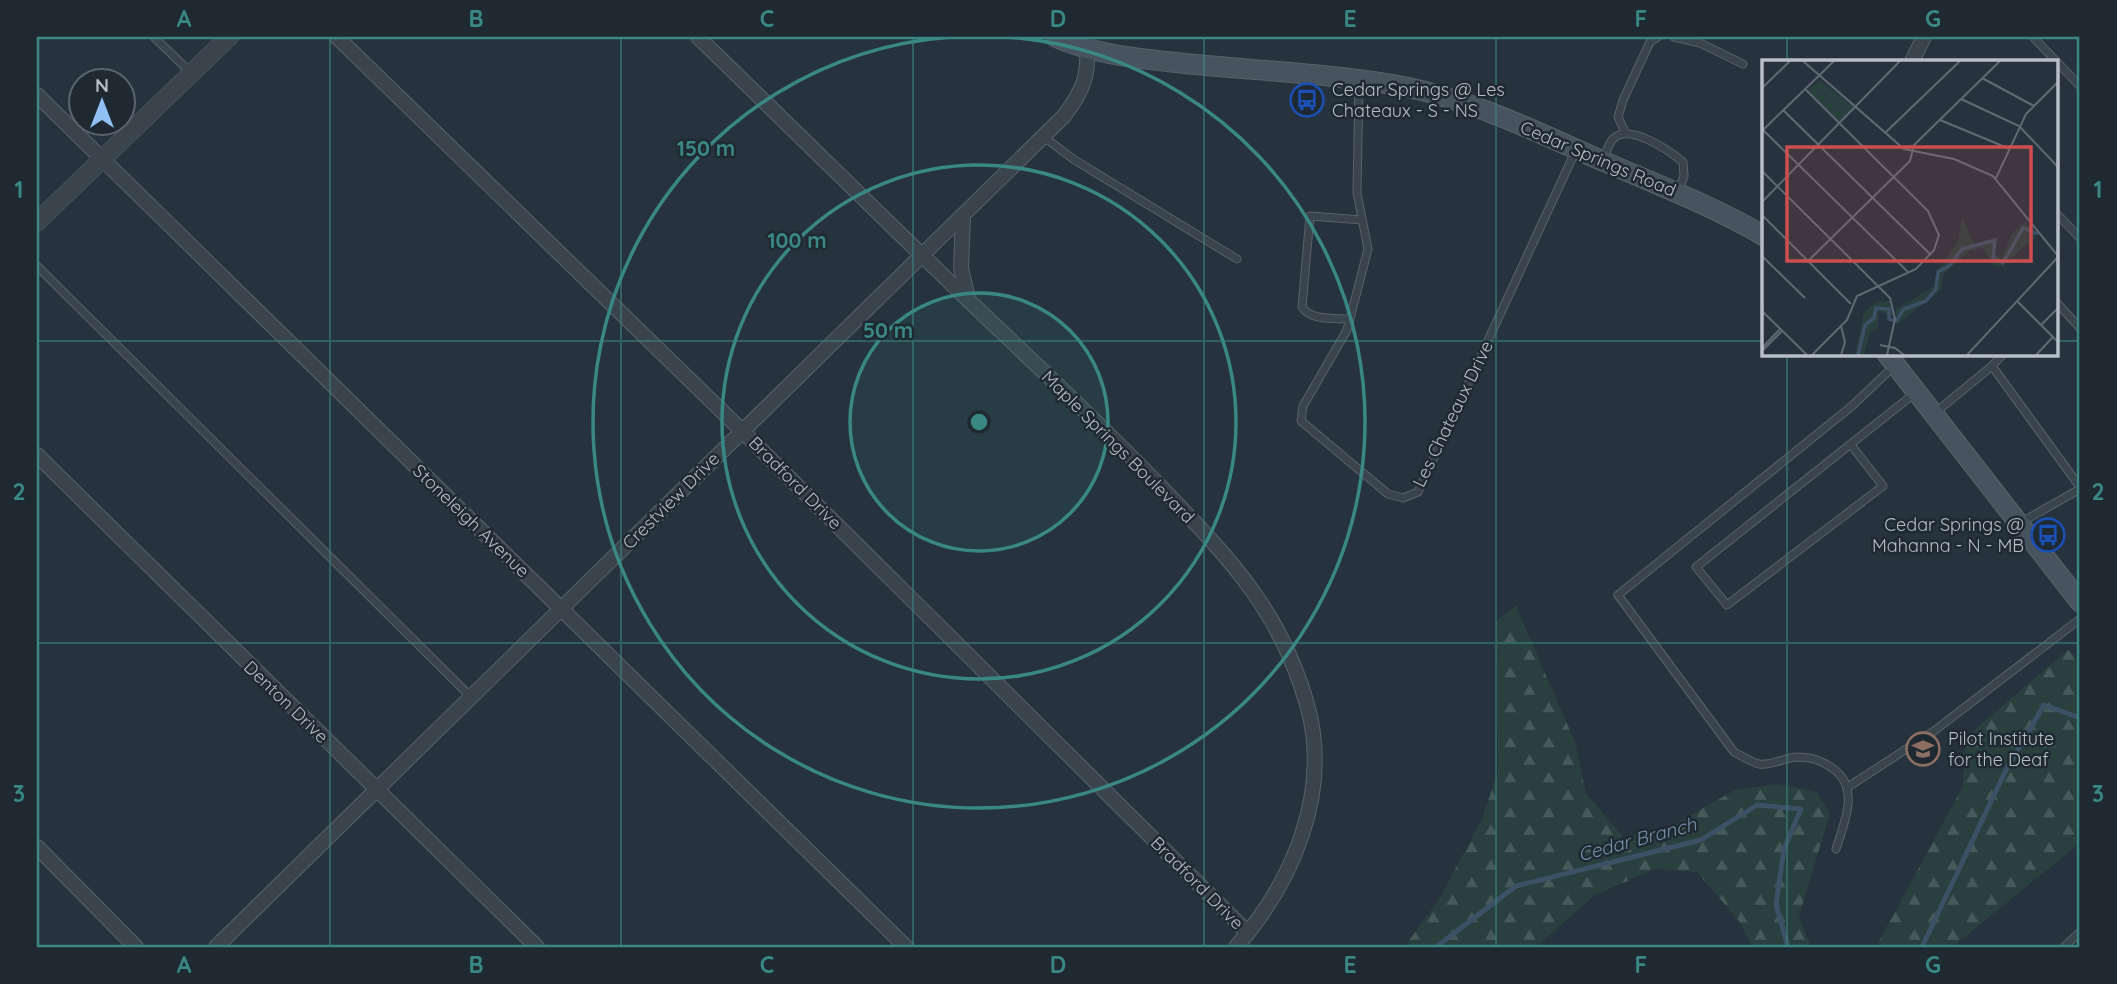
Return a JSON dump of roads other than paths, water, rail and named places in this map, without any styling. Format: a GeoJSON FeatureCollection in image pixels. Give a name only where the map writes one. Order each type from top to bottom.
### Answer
{"type":"FeatureCollection","features":[{"type":"Feature","properties":{"kind":"main road","name":"Cedar Springs Road"},"geometry":{"type":"LineString","coordinates":[[1055,37],[1141,58],[1359,81],[1407,88],[1445,98],[1492,113],[1576,149],[1678,194],[1762,236]]}},
{"type":"Feature","properties":{"kind":"main road"},"geometry":{"type":"LineString","coordinates":[[1891,359],[2080,602]]}},
{"type":"Feature","properties":{"kind":"street"},"geometry":{"type":"LineString","coordinates":[[37,222],[229,37]]}},
{"type":"Feature","properties":{"kind":"street","name":"Bradford Drive"},"geometry":{"type":"LineString","coordinates":[[337,37],[741,431],[1248,933]]}},
{"type":"Feature","properties":{"kind":"street","name":"Maple Springs Boulevard"},"geometry":{"type":"LineString","coordinates":[[698,37],[1127,452],[1225,554],[1269,614],[1309,711],[1314,766],[1303,834],[1276,895],[1236,947]]}},
{"type":"Feature","properties":{"kind":"street"},"geometry":{"type":"LineString","coordinates":[[1912,60],[1924,37]]}},
{"type":"Feature","properties":{"kind":"street","name":"Crestview Drive"},"geometry":{"type":"LineString","coordinates":[[216,947],[1065,116],[1080,95],[1086,80],[1087,43]]}},
{"type":"Feature","properties":{"kind":"street","name":"Stoneleigh Avenue"},"geometry":{"type":"LineString","coordinates":[[37,95],[905,947]]}},
{"type":"Feature","properties":{"kind":"street"},"geometry":{"type":"LineString","coordinates":[[963,217],[961,268],[968,300]]}},
{"type":"Feature","properties":{"kind":"street","name":"Denton Drive"},"geometry":{"type":"LineString","coordinates":[[37,455],[537,947]]}},
{"type":"Feature","properties":{"kind":"street"},"geometry":{"type":"LineString","coordinates":[[37,847],[136,947]]}},
{"type":"Feature","properties":{"kind":"lane"},"geometry":{"type":"LineString","coordinates":[[154,37],[191,73]]}},
{"type":"Feature","properties":{"kind":"lane"},"geometry":{"type":"LineString","coordinates":[[1625,132],[1618,117],[1623,100],[1650,42],[1658,37]]}},
{"type":"Feature","properties":{"kind":"lane"},"geometry":{"type":"LineString","coordinates":[[1674,37],[1700,43],[1743,64]]}},
{"type":"Feature","properties":{"kind":"lane"},"geometry":{"type":"LineString","coordinates":[[2033,37],[2055,60]]}},
{"type":"Feature","properties":{"kind":"lane"},"geometry":{"type":"LineString","coordinates":[[2058,63],[2080,86]]}},
{"type":"Feature","properties":{"kind":"lane","name":"Les Chateaux Drive"},"geometry":{"type":"LineString","coordinates":[[1359,81],[1357,193],[1368,249],[1348,330],[1303,407],[1301,421],[1388,494],[1403,498],[1418,492],[1576,149]]}},
{"type":"Feature","properties":{"kind":"lane"},"geometry":{"type":"LineString","coordinates":[[1602,161],[1613,138],[1625,132],[1638,135],[1671,152],[1683,162],[1684,176],[1678,194]]}},
{"type":"Feature","properties":{"kind":"lane"},"geometry":{"type":"LineString","coordinates":[[1044,137],[1073,159],[1237,259]]}},
{"type":"Feature","properties":{"kind":"lane"},"geometry":{"type":"LineString","coordinates":[[2058,215],[2080,238]]}},
{"type":"Feature","properties":{"kind":"lane"},"geometry":{"type":"LineString","coordinates":[[1350,319],[1316,317],[1305,312],[1302,307],[1310,216],[1362,220]]}},
{"type":"Feature","properties":{"kind":"lane"},"geometry":{"type":"LineString","coordinates":[[37,266],[472,698]]}},
{"type":"Feature","properties":{"kind":"lane"},"geometry":{"type":"LineString","coordinates":[[2058,304],[2080,327]]}},
{"type":"Feature","properties":{"kind":"lane"},"geometry":{"type":"LineString","coordinates":[[1933,413],[2002,355]]}},
{"type":"Feature","properties":{"kind":"lane"},"geometry":{"type":"LineString","coordinates":[[1836,849],[1848,811],[1848,787],[1837,772],[1819,760],[1798,757],[1761,765],[1734,752],[1618,595],[1841,415],[1891,359]]}},
{"type":"Feature","properties":{"kind":"lane"},"geometry":{"type":"LineString","coordinates":[[1992,366],[2080,488],[2019,524]]}},
{"type":"Feature","properties":{"kind":"lane"},"geometry":{"type":"LineString","coordinates":[[1852,445],[1883,486],[1727,605],[1696,567],[1917,392]]}},
{"type":"Feature","properties":{"kind":"lane"},"geometry":{"type":"LineString","coordinates":[[1848,787],[1943,724],[2080,619]]}},
{"type":"Feature","properties":{"kind":"lane"},"geometry":{"type":"LineString","coordinates":[[2064,947],[2080,932]]}},
{"type":"Feature","properties":{"kind":"waterway","name":"Cedar Branch"},"geometry":{"type":"LineString","coordinates":[[1922,947],[2005,772],[2044,705],[2080,718]]}},
{"type":"Feature","properties":{"kind":"waterway","name":"Cedar Branch"},"geometry":{"type":"LineString","coordinates":[[1436,947],[1516,886],[1701,840],[1757,805],[1801,809],[1784,849],[1776,904],[1788,947]]}},
{"type":"Feature","properties":{"kind":"place","name":"Cedar Springs @ Les Chateaux - S - NS"},"geometry":{"type":"Point","coordinates":[1307,100]}},
{"type":"Feature","properties":{"kind":"place","name":"Cedar Springs @ Mahanna - N - MB"},"geometry":{"type":"Point","coordinates":[2048,535]}},
{"type":"Feature","properties":{"kind":"place","name":"Pilot Institute for the Deaf"},"geometry":{"type":"Point","coordinates":[1923,749]}}]}
